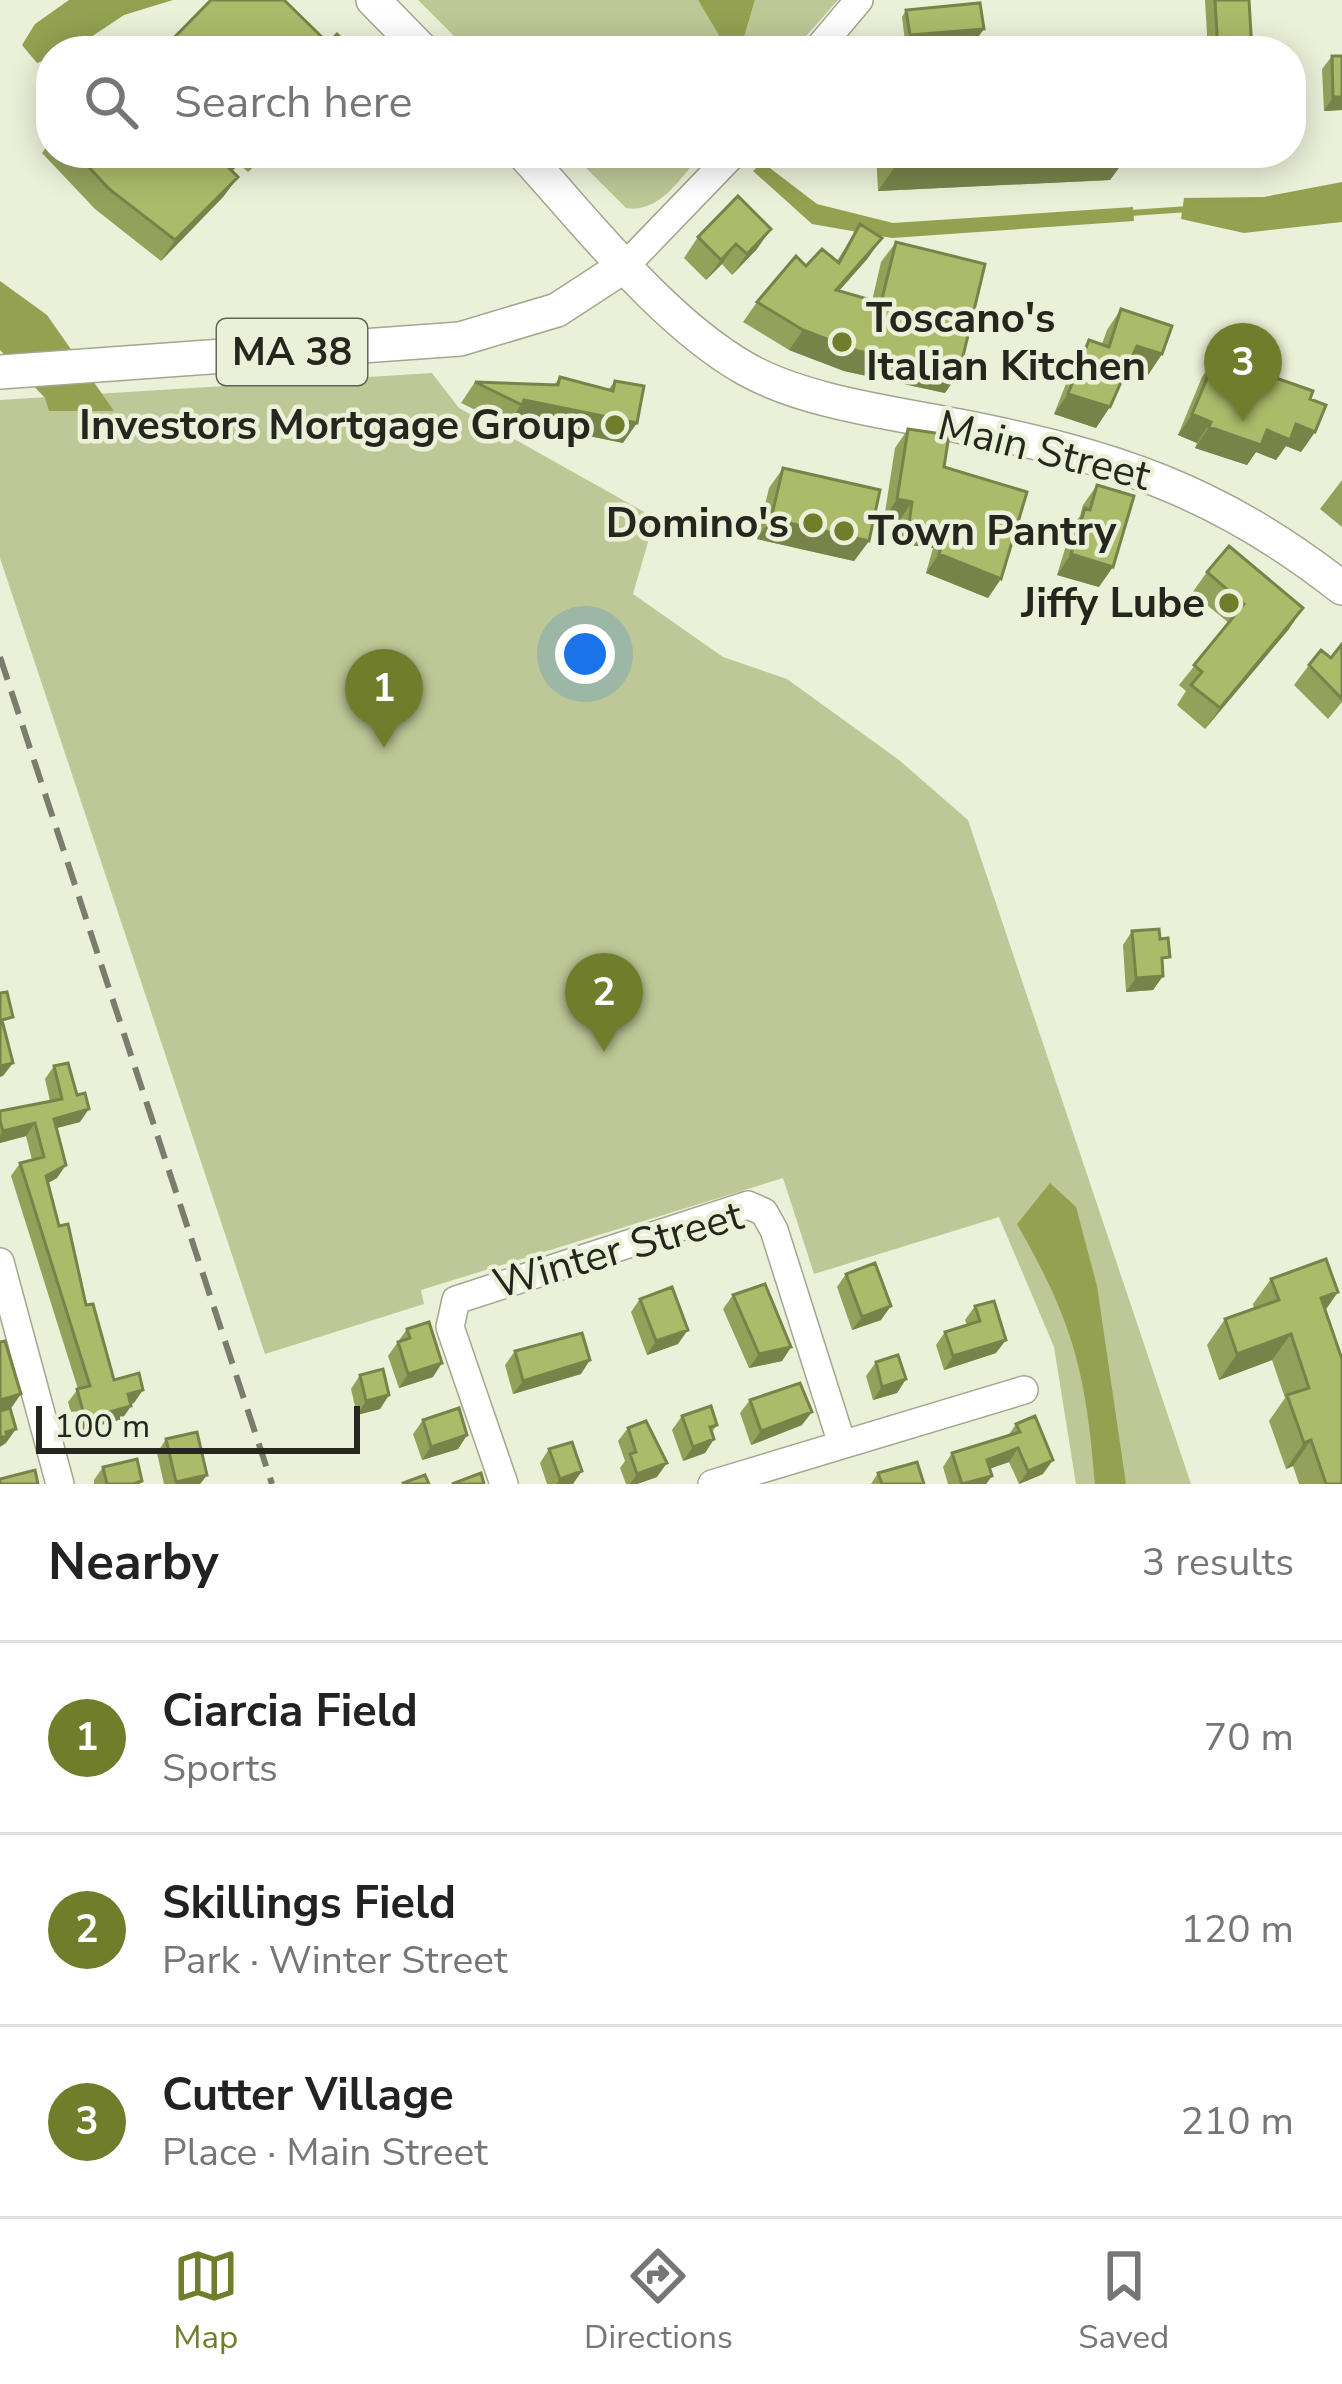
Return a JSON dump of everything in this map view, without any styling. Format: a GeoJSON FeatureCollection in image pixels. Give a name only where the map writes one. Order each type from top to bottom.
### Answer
{"type":"FeatureCollection","features":[{"type":"Feature","properties":{"kind":"main road"},"geometry":{"type":"LineString","coordinates":[[373,0],[408,36]]}},
{"type":"Feature","properties":{"kind":"main road","name":"Main Street"},"geometry":{"type":"LineString","coordinates":[[537,168],[626,265],[699,334],[748,370],[887,413],[1101,460],[1196,492],[1278,538],[1342,588]]}},
{"type":"Feature","properties":{"kind":"main road","name":"MA 38"},"geometry":{"type":"LineString","coordinates":[[6,371],[422,343],[497,332],[578,301],[626,265]]}},
{"type":"Feature","properties":{"kind":"street"},"geometry":{"type":"LineString","coordinates":[[829,36],[860,0]]}},
{"type":"Feature","properties":{"kind":"street"},"geometry":{"type":"LineString","coordinates":[[626,265],[720,168]]}},
{"type":"Feature","properties":{"kind":"street","name":"Winter Street"},"geometry":{"type":"LineString","coordinates":[[504,1484],[450,1327],[451,1310],[464,1294],[731,1208],[755,1206],[774,1230],[842,1444]]}},
{"type":"Feature","properties":{"kind":"street"},"geometry":{"type":"LineString","coordinates":[[0,1262],[60,1484]]}},
{"type":"Feature","properties":{"kind":"street"},"geometry":{"type":"LineString","coordinates":[[712,1484],[1024,1390]]}},
{"type":"Feature","properties":{"kind":"shaded area"},"geometry":{"type":"Polygon","coordinates":[[[69,0],[173,0],[124,15],[92,36],[36,36],[36,62],[22,45],[35,24],[69,0]]]}},
{"type":"Feature","properties":{"kind":"shaded area"},"geometry":{"type":"Polygon","coordinates":[[[418,0],[698,0],[719,36],[454,36],[418,0]]]}},
{"type":"Feature","properties":{"kind":"shaded area"},"geometry":{"type":"Polygon","coordinates":[[[698,0],[755,0],[744,36],[719,36],[698,0]]]}},
{"type":"Feature","properties":{"kind":"shaded area"},"geometry":{"type":"Polygon","coordinates":[[[755,0],[838,0],[806,36],[744,36],[755,0]]]}},
{"type":"Feature","properties":{"kind":"shaded area"},"geometry":{"type":"Polygon","coordinates":[[[586,168],[689,168],[660,199],[626,208],[586,168]]]}},
{"type":"Feature","properties":{"kind":"shaded area"},"geometry":{"type":"Polygon","coordinates":[[[770,168],[817,204],[893,223],[1133,207],[1134,221],[892,238],[812,224],[753,171],[770,168]]]}},
{"type":"Feature","properties":{"kind":"shaded area"},"geometry":{"type":"Polygon","coordinates":[[[1342,182],[1342,222],[1244,233],[1181,219],[1184,198],[1264,197],[1342,182]]]}},
{"type":"Feature","properties":{"kind":"shaded area"},"geometry":{"type":"Polygon","coordinates":[[[0,281],[47,315],[114,411],[49,411],[45,398],[0,350],[0,281]]]}},
{"type":"Feature","properties":{"kind":"shaded area"},"geometry":{"type":"Polygon","coordinates":[[[432,373],[459,408],[655,518],[633,594],[723,657],[787,679],[899,760],[968,820],[1191,1484],[1076,1484],[1054,1347],[999,1217],[814,1274],[783,1178],[421,1290],[424,1304],[265,1354],[0,558],[0,400],[432,373]]]}},
{"type":"Feature","properties":{"kind":"shaded area"},"geometry":{"type":"Polygon","coordinates":[[[1050,1183],[1076,1207],[1097,1286],[1126,1484],[1095,1484],[1074,1348],[1052,1290],[1017,1224],[1050,1183]]]}},
{"type":"Feature","properties":{"kind":"building"},"geometry":{"type":"Polygon","coordinates":[[[211,0],[284,0],[321,36],[176,36],[211,0]]]}},
{"type":"Feature","properties":{"kind":"building"},"geometry":{"type":"Polygon","coordinates":[[[1215,0],[1249,0],[1251,36],[1217,36],[1215,0]]]}},
{"type":"Feature","properties":{"kind":"building"},"geometry":{"type":"Polygon","coordinates":[[[980,3],[984,29],[910,35],[906,10],[980,3]]]}},
{"type":"Feature","properties":{"kind":"building"},"geometry":{"type":"Polygon","coordinates":[[[1332,56],[1342,56],[1342,97],[1333,97],[1332,56]]]}},
{"type":"Feature","properties":{"kind":"building"},"geometry":{"type":"Polygon","coordinates":[[[90,168],[229,168],[238,177],[175,240],[109,189],[90,168]]]}},
{"type":"Feature","properties":{"kind":"building"},"geometry":{"type":"Polygon","coordinates":[[[738,196],[771,229],[747,254],[736,244],[721,260],[698,237],[738,196]]]}},
{"type":"Feature","properties":{"kind":"building"},"geometry":{"type":"Polygon","coordinates":[[[860,224],[882,238],[836,290],[881,303],[896,242],[985,264],[959,373],[858,351],[803,330],[757,302],[796,256],[806,266],[822,249],[839,263],[860,224]]]}},
{"type":"Feature","properties":{"kind":"building"},"geometry":{"type":"Polygon","coordinates":[[[1121,309],[1172,326],[1162,354],[1137,346],[1110,407],[1068,394],[1089,340],[1109,347],[1121,309]]]}},
{"type":"Feature","properties":{"kind":"building"},"geometry":{"type":"Polygon","coordinates":[[[1216,357],[1313,391],[1310,399],[1326,405],[1315,432],[1296,424],[1290,440],[1267,430],[1261,445],[1209,427],[1211,422],[1192,414],[1216,357]]]}},
{"type":"Feature","properties":{"kind":"building"},"geometry":{"type":"Polygon","coordinates":[[[560,377],[613,391],[615,381],[644,386],[637,423],[524,400],[522,405],[475,382],[558,385],[560,377]]]}},
{"type":"Feature","properties":{"kind":"building"},"geometry":{"type":"Polygon","coordinates":[[[908,429],[949,435],[944,467],[1027,492],[1001,579],[939,554],[947,529],[909,524],[912,502],[897,499],[908,429]]]}},
{"type":"Feature","properties":{"kind":"building"},"geometry":{"type":"Polygon","coordinates":[[[783,468],[880,490],[869,541],[771,519],[783,468]]]}},
{"type":"Feature","properties":{"kind":"building"},"geometry":{"type":"Polygon","coordinates":[[[1097,485],[1134,496],[1113,567],[1071,554],[1097,485]]]}},
{"type":"Feature","properties":{"kind":"building"},"geometry":{"type":"Polygon","coordinates":[[[1229,546],[1303,608],[1220,708],[1191,685],[1202,672],[1194,665],[1244,604],[1207,572],[1229,546]]]}},
{"type":"Feature","properties":{"kind":"building"},"geometry":{"type":"Polygon","coordinates":[[[1342,644],[1342,699],[1309,665],[1321,650],[1331,658],[1342,644]]]}},
{"type":"Feature","properties":{"kind":"building"},"geometry":{"type":"Polygon","coordinates":[[[1159,929],[1160,939],[1168,938],[1170,957],[1162,958],[1163,976],[1136,978],[1132,931],[1159,929]]]}},
{"type":"Feature","properties":{"kind":"building"},"geometry":{"type":"Polygon","coordinates":[[[7,992],[13,1017],[2,1020],[13,1063],[0,1066],[0,993],[7,992]]]}},
{"type":"Feature","properties":{"kind":"building"},"geometry":{"type":"Polygon","coordinates":[[[68,1063],[77,1095],[85,1093],[89,1109],[54,1119],[66,1165],[46,1176],[59,1226],[68,1224],[86,1305],[93,1304],[114,1380],[139,1373],[143,1390],[128,1394],[131,1406],[85,1419],[77,1389],[90,1386],[20,1163],[44,1157],[35,1123],[3,1131],[0,1121],[0,1111],[62,1099],[54,1066],[68,1063]]]}},
{"type":"Feature","properties":{"kind":"building"},"geometry":{"type":"Polygon","coordinates":[[[1326,1259],[1338,1292],[1321,1298],[1342,1359],[1342,1484],[1326,1484],[1311,1440],[1304,1443],[1287,1395],[1309,1388],[1291,1334],[1237,1354],[1225,1319],[1279,1300],[1271,1279],[1326,1259]]]}},
{"type":"Feature","properties":{"kind":"building"},"geometry":{"type":"Polygon","coordinates":[[[875,1263],[891,1306],[862,1317],[846,1274],[875,1263]]]}},
{"type":"Feature","properties":{"kind":"building"},"geometry":{"type":"Polygon","coordinates":[[[765,1284],[791,1347],[759,1354],[733,1295],[765,1284]]]}},
{"type":"Feature","properties":{"kind":"building"},"geometry":{"type":"Polygon","coordinates":[[[672,1287],[688,1330],[656,1341],[640,1299],[672,1287]]]}},
{"type":"Feature","properties":{"kind":"building"},"geometry":{"type":"Polygon","coordinates":[[[994,1301],[1006,1340],[953,1356],[945,1332],[980,1321],[975,1306],[994,1301]]]}},
{"type":"Feature","properties":{"kind":"building"},"geometry":{"type":"Polygon","coordinates":[[[429,1322],[442,1363],[408,1374],[398,1342],[410,1338],[407,1329],[429,1322]]]}},
{"type":"Feature","properties":{"kind":"building"},"geometry":{"type":"Polygon","coordinates":[[[582,1333],[590,1360],[523,1381],[515,1351],[582,1333]]]}},
{"type":"Feature","properties":{"kind":"building"},"geometry":{"type":"Polygon","coordinates":[[[5,1341],[21,1394],[0,1400],[0,1342],[5,1341]]]}},
{"type":"Feature","properties":{"kind":"building"},"geometry":{"type":"Polygon","coordinates":[[[898,1355],[906,1379],[882,1387],[876,1362],[898,1355]]]}},
{"type":"Feature","properties":{"kind":"building"},"geometry":{"type":"Polygon","coordinates":[[[383,1369],[389,1395],[366,1401],[360,1375],[383,1369]]]}},
{"type":"Feature","properties":{"kind":"building"},"geometry":{"type":"Polygon","coordinates":[[[800,1383],[812,1412],[761,1431],[750,1400],[800,1383]]]}},
{"type":"Feature","properties":{"kind":"building"},"geometry":{"type":"Polygon","coordinates":[[[711,1406],[717,1425],[710,1427],[714,1439],[693,1447],[682,1416],[711,1406]]]}},
{"type":"Feature","properties":{"kind":"building"},"geometry":{"type":"Polygon","coordinates":[[[10,1408],[16,1429],[0,1437],[0,1411],[10,1408]]]}},
{"type":"Feature","properties":{"kind":"building"},"geometry":{"type":"Polygon","coordinates":[[[459,1408],[467,1435],[431,1447],[423,1420],[459,1408]]]}},
{"type":"Feature","properties":{"kind":"building"},"geometry":{"type":"Polygon","coordinates":[[[1035,1416],[1053,1460],[1028,1471],[1018,1448],[987,1460],[992,1476],[962,1484],[952,1453],[1020,1432],[1016,1424],[1035,1416]]]}},
{"type":"Feature","properties":{"kind":"building"},"geometry":{"type":"Polygon","coordinates":[[[646,1421],[667,1463],[637,1474],[628,1428],[646,1421]]]}},
{"type":"Feature","properties":{"kind":"building"},"geometry":{"type":"Polygon","coordinates":[[[197,1432],[207,1475],[176,1482],[166,1439],[197,1432]]]}},
{"type":"Feature","properties":{"kind":"building"},"geometry":{"type":"Polygon","coordinates":[[[572,1442],[582,1471],[560,1479],[549,1449],[572,1442]]]}},
{"type":"Feature","properties":{"kind":"building"},"geometry":{"type":"Polygon","coordinates":[[[137,1459],[142,1481],[107,1484],[103,1467],[137,1459]]]}},
{"type":"Feature","properties":{"kind":"building"},"geometry":{"type":"Polygon","coordinates":[[[917,1462],[924,1484],[882,1484],[878,1473],[917,1462]]]}},
{"type":"Feature","properties":{"kind":"building"},"geometry":{"type":"Polygon","coordinates":[[[35,1470],[38,1484],[0,1484],[0,1479],[35,1470]]]}},
{"type":"Feature","properties":{"kind":"building"},"geometry":{"type":"Polygon","coordinates":[[[481,1473],[484,1484],[452,1484],[481,1473]]]}},
{"type":"Feature","properties":{"kind":"building"},"geometry":{"type":"Polygon","coordinates":[[[425,1475],[429,1484],[403,1484],[403,1483],[425,1475]]]}},
{"type":"Feature","properties":{"kind":"waterway"},"geometry":{"type":"LineString","coordinates":[[1130,213],[1189,209]]}},
{"type":"Feature","properties":{"kind":"railway"},"geometry":{"type":"LineString","coordinates":[[0,657],[272,1484]]}},
{"type":"Feature","properties":{"kind":"place","name":"Toscano's Italian Kitchen"},"geometry":{"type":"Point","coordinates":[842,342]}},
{"type":"Feature","properties":{"kind":"place","name":"Cutter Village"},"geometry":{"type":"Point","coordinates":[1243,422]}},
{"type":"Feature","properties":{"kind":"place","name":"Investors Mortgage Group"},"geometry":{"type":"Point","coordinates":[615,425]}},
{"type":"Feature","properties":{"kind":"place","name":"Domino's"},"geometry":{"type":"Point","coordinates":[813,523]}},
{"type":"Feature","properties":{"kind":"place","name":"Town Pantry"},"geometry":{"type":"Point","coordinates":[844,531]}},
{"type":"Feature","properties":{"kind":"place","name":"Jiffy Lube"},"geometry":{"type":"Point","coordinates":[1229,603]}},
{"type":"Feature","properties":{"kind":"place","name":"Ciarcia Field"},"geometry":{"type":"Point","coordinates":[384,748]}},
{"type":"Feature","properties":{"kind":"place","name":"Skillings Field"},"geometry":{"type":"Point","coordinates":[604,1052]}}]}
